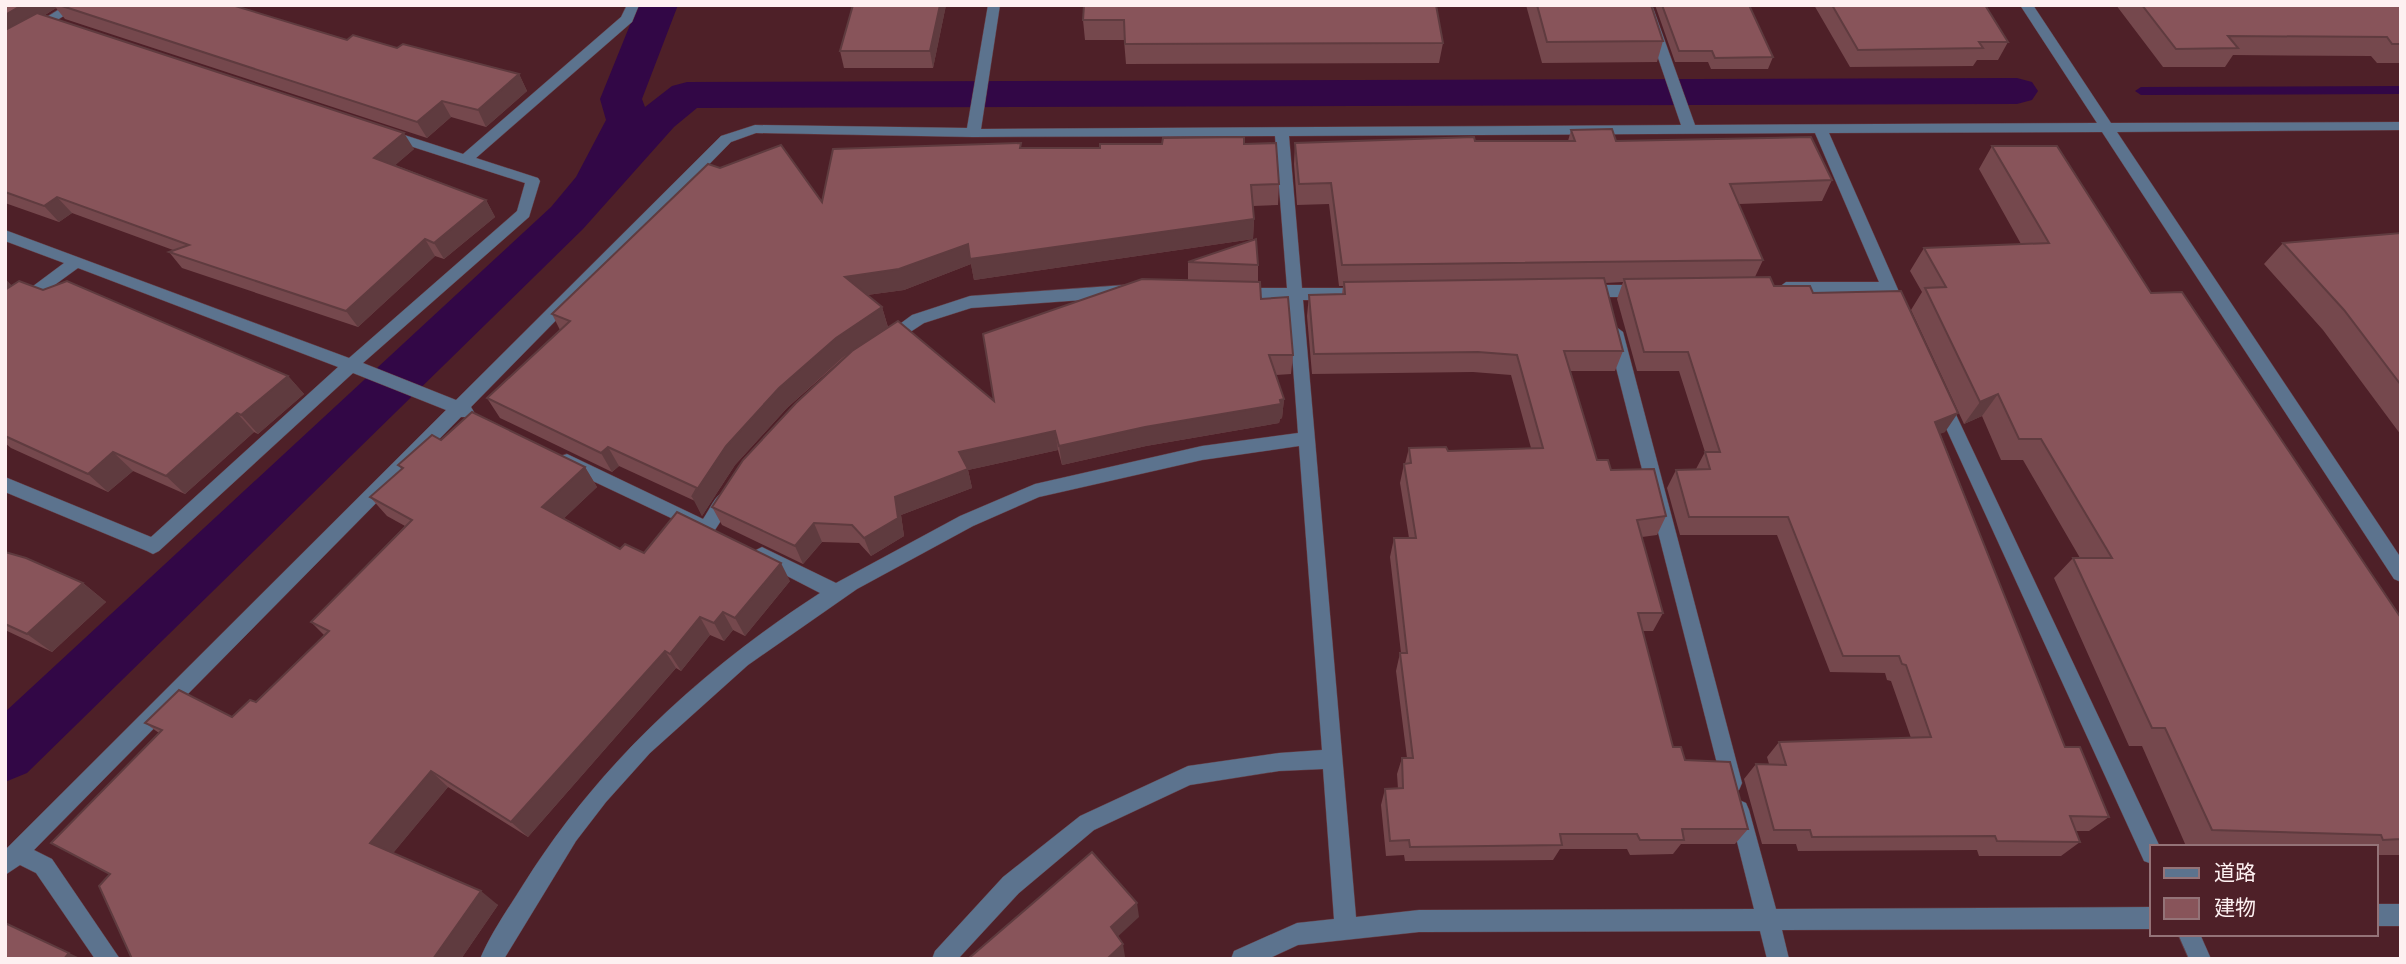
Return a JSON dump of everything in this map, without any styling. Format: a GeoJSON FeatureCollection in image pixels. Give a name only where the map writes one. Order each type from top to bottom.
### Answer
{"type":"FeatureCollection","features":[{"type":"Feature","properties":{"kind":"street"},"geometry":{"type":"LineString","coordinates":[[5,49],[75,5]]}},
{"type":"Feature","properties":{"kind":"street"},"geometry":{"type":"LineString","coordinates":[[465,160],[627,19],[634,5]]}},
{"type":"Feature","properties":{"kind":"street"},"geometry":{"type":"LineString","coordinates":[[973,133],[995,5]]}},
{"type":"Feature","properties":{"kind":"street"},"geometry":{"type":"LineString","coordinates":[[1646,5],[1686,121]]}},
{"type":"Feature","properties":{"kind":"street"},"geometry":{"type":"LineString","coordinates":[[2026,5],[2401,574]]}},
{"type":"Feature","properties":{"kind":"street"},"geometry":{"type":"LineString","coordinates":[[48,21],[75,29]]}},
{"type":"Feature","properties":{"kind":"street"},"geometry":{"type":"LineString","coordinates":[[11,859],[726,139],[755,129],[973,133],[1282,131],[1686,121],[1819,127],[2401,127]]}},
{"type":"Feature","properties":{"kind":"street"},"geometry":{"type":"LineString","coordinates":[[1819,127],[1900,312]]}},
{"type":"Feature","properties":{"kind":"street"},"geometry":{"type":"LineString","coordinates":[[5,484],[153,547],[351,365],[524,213],[533,181],[374,130]]}},
{"type":"Feature","properties":{"kind":"street"},"geometry":{"type":"LineString","coordinates":[[1282,131],[1346,929]]}},
{"type":"Feature","properties":{"kind":"street"},"geometry":{"type":"LineString","coordinates":[[5,235],[433,396],[482,420]]}},
{"type":"Feature","properties":{"kind":"street"},"geometry":{"type":"LineString","coordinates":[[5,315],[76,262]]}},
{"type":"Feature","properties":{"kind":"street"},"geometry":{"type":"LineString","coordinates":[[1767,289],[1889,286]]}},
{"type":"Feature","properties":{"kind":"street"},"geometry":{"type":"LineString","coordinates":[[873,349],[918,319],[970,302],[1140,290]]}},
{"type":"Feature","properties":{"kind":"street"},"geometry":{"type":"LineString","coordinates":[[1564,292],[1608,305],[1659,290]]}},
{"type":"Feature","properties":{"kind":"street"},"geometry":{"type":"LineString","coordinates":[[1220,293],[1363,294]]}},
{"type":"Feature","properties":{"kind":"street"},"geometry":{"type":"LineString","coordinates":[[1608,305],[1778,959]]}},
{"type":"Feature","properties":{"kind":"street"},"geometry":{"type":"LineString","coordinates":[[1936,387],[2150,850]]}},
{"type":"Feature","properties":{"kind":"street"},"geometry":{"type":"LineString","coordinates":[[491,959],[538,880],[597,797],[649,741],[686,702],[836,592],[958,526],[1030,493],[1253,443],[1307,439]]}},
{"type":"Feature","properties":{"kind":"street"},"geometry":{"type":"LineString","coordinates":[[545,450],[713,531],[736,483]]}},
{"type":"Feature","properties":{"kind":"street"},"geometry":{"type":"LineString","coordinates":[[742,546],[836,592]]}},
{"type":"Feature","properties":{"kind":"street"},"geometry":{"type":"LineString","coordinates":[[943,959],[1011,885],[1087,823],[1188,776],[1279,762],[1333,759]]}},
{"type":"Feature","properties":{"kind":"street"},"geometry":{"type":"LineString","coordinates":[[11,859],[44,866],[109,959]]}},
{"type":"Feature","properties":{"kind":"street"},"geometry":{"type":"LineString","coordinates":[[2378,915],[2401,915]]}},
{"type":"Feature","properties":{"kind":"street"},"geometry":{"type":"LineString","coordinates":[[1242,959],[1297,934],[1419,921],[2150,918]]}},
{"type":"Feature","properties":{"kind":"street"},"geometry":{"type":"LineString","coordinates":[[2190,936],[2200,959]]}},
{"type":"Feature","properties":{"kind":"building"},"geometry":{"type":"Polygon","coordinates":[[[5,5],[22,5],[5,15],[5,5]]]}},
{"type":"Feature","properties":{"kind":"building"},"geometry":{"type":"Polygon","coordinates":[[[59,5],[232,5],[347,40],[353,35],[397,48],[403,44],[519,74],[478,110],[442,101],[417,122],[59,5]]]}},
{"type":"Feature","properties":{"kind":"building"},"geometry":{"type":"Polygon","coordinates":[[[853,5],[940,5],[930,51],[840,51],[853,5]]]}},
{"type":"Feature","properties":{"kind":"building"},"geometry":{"type":"Polygon","coordinates":[[[1084,5],[1436,5],[1443,43],[1125,44],[1124,20],[1083,20],[1084,5]]]}},
{"type":"Feature","properties":{"kind":"building"},"geometry":{"type":"Polygon","coordinates":[[[1537,5],[1651,5],[1663,41],[1547,42],[1537,5]]]}},
{"type":"Feature","properties":{"kind":"building"},"geometry":{"type":"Polygon","coordinates":[[[1662,5],[1749,5],[1773,57],[1715,58],[1712,51],[1679,51],[1662,5]]]}},
{"type":"Feature","properties":{"kind":"building"},"geometry":{"type":"Polygon","coordinates":[[[1832,5],[1985,5],[2008,42],[1979,42],[1983,48],[1858,50],[1832,5]]]}},
{"type":"Feature","properties":{"kind":"building"},"geometry":{"type":"Polygon","coordinates":[[[2142,5],[2401,5],[2401,44],[2392,44],[2387,37],[2228,36],[2238,48],[2176,49],[2142,5]]]}},
{"type":"Feature","properties":{"kind":"building"},"geometry":{"type":"Polygon","coordinates":[[[37,13],[404,133],[374,158],[486,200],[434,243],[425,239],[346,311],[169,252],[189,245],[57,197],[44,206],[5,192],[5,30],[37,13]]]}},
{"type":"Feature","properties":{"kind":"building"},"geometry":{"type":"Polygon","coordinates":[[[1612,129],[1616,141],[1811,137],[1832,180],[1730,184],[1763,260],[1342,265],[1331,183],[1299,184],[1295,143],[1474,137],[1475,141],[1575,141],[1571,130],[1612,129]]]}},
{"type":"Feature","properties":{"kind":"building"},"geometry":{"type":"Polygon","coordinates":[[[1244,137],[1244,144],[1276,143],[1279,184],[1251,185],[1254,219],[970,259],[968,244],[899,269],[845,277],[882,307],[836,338],[779,388],[726,446],[692,497],[697,488],[608,447],[601,453],[487,398],[570,321],[552,314],[708,164],[720,168],[781,145],[822,202],[833,149],[1021,143],[1020,148],[1100,148],[1100,144],[1162,144],[1163,138],[1244,137]]]}},
{"type":"Feature","properties":{"kind":"building"},"geometry":{"type":"Polygon","coordinates":[[[1992,146],[2057,146],[2151,293],[2182,292],[2401,618],[2401,839],[2383,840],[2381,835],[2212,830],[2165,728],[2152,728],[2073,558],[2112,558],[2041,439],[2019,439],[1998,394],[1980,402],[1925,288],[1946,287],[1924,248],[2049,243],[1992,146]]]}},
{"type":"Feature","properties":{"kind":"building"},"geometry":{"type":"Polygon","coordinates":[[[2401,233],[2401,385],[2344,310],[2283,243],[2401,233]]]}},
{"type":"Feature","properties":{"kind":"building"},"geometry":{"type":"Polygon","coordinates":[[[1256,239],[1258,265],[1188,262],[1256,239]]]}},
{"type":"Feature","properties":{"kind":"building"},"geometry":{"type":"Polygon","coordinates":[[[1770,277],[1774,286],[1810,286],[1813,293],[1901,291],[1958,413],[1935,422],[2065,747],[2080,747],[2109,817],[2070,816],[2080,842],[1997,841],[1995,836],[1812,837],[1810,830],[1774,830],[1756,764],[1786,765],[1779,742],[1931,737],[1906,665],[1902,664],[1899,656],[1843,656],[1788,517],[1689,517],[1676,470],[1710,469],[1705,452],[1720,452],[1688,352],[1644,352],[1624,279],[1770,277]]]}},
{"type":"Feature","properties":{"kind":"building"},"geometry":{"type":"Polygon","coordinates":[[[1604,278],[1623,351],[1564,351],[1597,460],[1608,460],[1611,470],[1654,469],[1666,516],[1637,520],[1663,613],[1638,613],[1673,747],[1681,747],[1685,760],[1730,762],[1748,829],[1682,829],[1684,840],[1640,840],[1637,834],[1560,834],[1562,845],[1410,847],[1409,840],[1390,841],[1385,789],[1403,788],[1402,758],[1413,758],[1400,653],[1407,653],[1394,538],[1416,538],[1404,464],[1411,463],[1409,448],[1446,447],[1448,451],[1543,448],[1517,355],[1478,352],[1314,354],[1309,295],[1345,294],[1344,282],[1604,278]]]}},
{"type":"Feature","properties":{"kind":"building"},"geometry":{"type":"Polygon","coordinates":[[[1142,279],[1260,282],[1261,299],[1288,297],[1293,355],[1269,355],[1284,399],[1280,400],[1281,404],[1145,427],[1059,446],[1055,431],[959,452],[968,469],[895,497],[898,518],[864,538],[852,525],[814,523],[795,546],[712,507],[743,460],[796,403],[852,351],[898,321],[994,401],[983,334],[1142,279]]]}},
{"type":"Feature","properties":{"kind":"building"},"geometry":{"type":"Polygon","coordinates":[[[19,281],[43,290],[67,281],[288,376],[241,415],[237,413],[166,476],[113,452],[88,474],[5,436],[5,290],[19,281]]]}},
{"type":"Feature","properties":{"kind":"building"},"geometry":{"type":"Polygon","coordinates":[[[472,412],[585,467],[542,507],[620,549],[625,544],[644,553],[677,512],[781,563],[735,618],[723,612],[714,623],[700,617],[670,654],[665,651],[511,822],[431,771],[370,843],[481,891],[433,959],[132,959],[99,886],[110,874],[51,843],[162,730],[145,723],[179,690],[232,717],[250,700],[256,702],[329,631],[311,622],[412,520],[370,497],[403,468],[398,465],[432,435],[441,440],[472,412]]]}},
{"type":"Feature","properties":{"kind":"building"},"geometry":{"type":"Polygon","coordinates":[[[5,552],[26,558],[83,583],[27,634],[5,624],[5,552]]]}},
{"type":"Feature","properties":{"kind":"building"},"geometry":{"type":"Polygon","coordinates":[[[1092,852],[1137,903],[1111,927],[1123,944],[1107,959],[968,959],[1092,852]]]}},
{"type":"Feature","properties":{"kind":"building"},"geometry":{"type":"Polygon","coordinates":[[[5,923],[69,953],[64,959],[5,959],[5,923]]]}},
{"type":"Feature","properties":{"kind":"waterway"},"geometry":{"type":"LineString","coordinates":[[595,184],[627,120],[621,99],[658,5]]}},
{"type":"Feature","properties":{"kind":"waterway"},"geometry":{"type":"LineString","coordinates":[[2141,91],[2401,90]]}},
{"type":"Feature","properties":{"kind":"waterway"},"geometry":{"type":"LineString","coordinates":[[595,184],[659,117],[687,95],[2017,91]]}},
{"type":"Feature","properties":{"kind":"waterway"},"geometry":{"type":"LineString","coordinates":[[5,753],[567,218],[595,184]]}}]}
